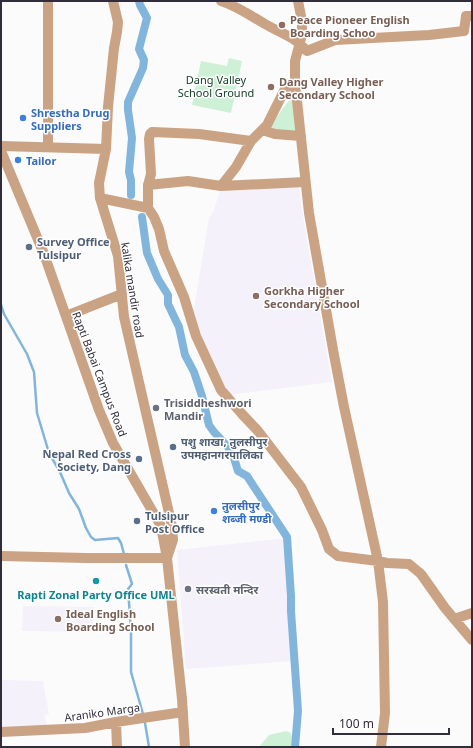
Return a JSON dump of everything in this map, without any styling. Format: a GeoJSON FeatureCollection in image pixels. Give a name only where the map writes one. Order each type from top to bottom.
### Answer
{"type":"FeatureCollection","features":[{"type":"Feature","properties":{"kind":"street"},"geometry":{"type":"LineString","coordinates":[[48,1],[48,147]]}},
{"type":"Feature","properties":{"kind":"street","name":"kalika mandir road"},"geometry":{"type":"LineString","coordinates":[[113,1],[118,22],[108,107],[106,149],[99,183],[100,198],[118,256],[124,317],[172,526],[174,540],[167,558]]}},
{"type":"Feature","properties":{"kind":"street"},"geometry":{"type":"LineString","coordinates":[[221,1],[230,4],[299,42],[307,51],[335,40],[429,35],[464,31],[466,16],[472,16]]}},
{"type":"Feature","properties":{"kind":"street"},"geometry":{"type":"LineString","coordinates":[[298,1],[302,21],[302,35],[295,61],[295,82],[309,213],[344,407],[378,560],[383,602],[385,713],[380,747]]}},
{"type":"Feature","properties":{"kind":"street"},"geometry":{"type":"LineString","coordinates":[[221,186],[236,167],[251,141],[267,124],[285,89],[295,82]]}},
{"type":"Feature","properties":{"kind":"street"},"geometry":{"type":"LineString","coordinates":[[262,130],[275,134],[301,136]]}},
{"type":"Feature","properties":{"kind":"street"},"geometry":{"type":"LineString","coordinates":[[251,141],[199,134],[152,132],[150,134],[151,174],[148,185],[148,208],[159,229],[164,251],[184,297],[196,336],[221,390],[258,430],[301,487],[322,530],[329,549],[338,556],[378,560],[387,563],[409,564],[421,574],[454,619],[472,640]]}},
{"type":"Feature","properties":{"kind":"street"},"geometry":{"type":"LineString","coordinates":[[1,146],[106,149]]}},
{"type":"Feature","properties":{"kind":"street","name":"Rapti Babai Campus Road"},"geometry":{"type":"LineString","coordinates":[[1,151],[44,254],[99,410],[113,443],[161,526],[167,558],[183,712],[185,747]]}},
{"type":"Feature","properties":{"kind":"street"},"geometry":{"type":"LineString","coordinates":[[148,185],[188,181],[221,186],[305,182]]}},
{"type":"Feature","properties":{"kind":"street"},"geometry":{"type":"LineString","coordinates":[[100,198],[148,208]]}},
{"type":"Feature","properties":{"kind":"street"},"geometry":{"type":"LineString","coordinates":[[66,316],[122,294]]}},
{"type":"Feature","properties":{"kind":"street"},"geometry":{"type":"LineString","coordinates":[[1,556],[167,558]]}},
{"type":"Feature","properties":{"kind":"street"},"geometry":{"type":"LineString","coordinates":[[454,619],[472,613]]}},
{"type":"Feature","properties":{"kind":"street","name":"Araniko Marga"},"geometry":{"type":"LineString","coordinates":[[1,732],[84,728],[183,712]]}},
{"type":"Feature","properties":{"kind":"street"},"geometry":{"type":"LineString","coordinates":[[116,722],[117,747]]}},
{"type":"Feature","properties":{"kind":"shaded area","name":"Gorkha Higher Secondary School"},"geometry":{"type":"Polygon","coordinates":[[[298,184],[332,382],[227,395],[218,380],[190,309],[194,308],[209,218],[213,212],[221,188],[298,184]]]}},
{"type":"Feature","properties":{"kind":"shaded area"},"geometry":{"type":"Polygon","coordinates":[[[286,538],[293,661],[186,669],[177,550],[286,538]]]}},
{"type":"Feature","properties":{"kind":"shaded area","name":"Ideal English Boarding School"},"geometry":{"type":"Polygon","coordinates":[[[23,606],[94,607],[93,632],[22,631],[23,606]]]}},
{"type":"Feature","properties":{"kind":"shaded area"},"geometry":{"type":"Polygon","coordinates":[[[1,680],[43,681],[49,714],[44,715],[48,728],[1,728],[1,680]]]}},
{"type":"Feature","properties":{"kind":"green space","name":"Dang Valley School Ground"},"geometry":{"type":"Polygon","coordinates":[[[229,58],[242,61],[231,113],[192,105],[201,61],[227,66],[229,58]]]}},
{"type":"Feature","properties":{"kind":"green space"},"geometry":{"type":"Polygon","coordinates":[[[293,95],[296,133],[267,130],[293,95]]]}},
{"type":"Feature","properties":{"kind":"green space"},"geometry":{"type":"Polygon","coordinates":[[[286,731],[291,733],[291,747],[259,747],[269,735],[286,731]]]}},
{"type":"Feature","properties":{"kind":"waterway"},"geometry":{"type":"LineString","coordinates":[[131,195],[131,180],[129,172],[132,138],[128,102],[143,68],[144,60],[139,49],[147,18],[139,1]]}},
{"type":"Feature","properties":{"kind":"waterway"},"geometry":{"type":"LineString","coordinates":[[142,217],[147,253],[158,279],[168,295],[168,304],[179,327],[185,355],[194,372],[209,425],[228,447],[234,458],[238,471],[247,476],[287,537],[298,711],[295,747]]}},
{"type":"Feature","properties":{"kind":"waterway"},"geometry":{"type":"LineString","coordinates":[[1,305],[4,314],[27,354],[34,372],[37,413],[49,453],[60,472],[69,493],[79,509],[86,528],[91,537],[95,540],[118,538],[124,554]]}},
{"type":"Feature","properties":{"kind":"waterway"},"geometry":{"type":"LineString","coordinates":[[126,565],[132,584],[128,589],[131,630],[131,672],[143,714]]}},
{"type":"Feature","properties":{"kind":"waterway"},"geometry":{"type":"LineString","coordinates":[[145,723],[149,747]]}},
{"type":"Feature","properties":{"kind":"place","name":"Peace Pioneer English Boarding Schoo"},"geometry":{"type":"Point","coordinates":[282,25]}},
{"type":"Feature","properties":{"kind":"place","name":"Dang Valley Higher Secondary School"},"geometry":{"type":"Point","coordinates":[271,87]}},
{"type":"Feature","properties":{"kind":"place","name":"Shrestha Drug Suppliers"},"geometry":{"type":"Point","coordinates":[23,118]}},
{"type":"Feature","properties":{"kind":"place","name":"Tailor"},"geometry":{"type":"Point","coordinates":[18,160]}},
{"type":"Feature","properties":{"kind":"place","name":"Survey Office Tulsipur"},"geometry":{"type":"Point","coordinates":[29,247]}},
{"type":"Feature","properties":{"kind":"place","name":"Gorkha Higher Secondary School"},"geometry":{"type":"Point","coordinates":[256,296]}},
{"type":"Feature","properties":{"kind":"place","name":"Trisiddheshwori Mandir"},"geometry":{"type":"Point","coordinates":[156,408]}},
{"type":"Feature","properties":{"kind":"place","name":"पशु शाखा, तुलसीपुर उपमहानगरपालिका"},"geometry":{"type":"Point","coordinates":[173,447]}},
{"type":"Feature","properties":{"kind":"place","name":"Nepal Red Cross Society, Dang"},"geometry":{"type":"Point","coordinates":[139,459]}},
{"type":"Feature","properties":{"kind":"place","name":"तुलसीपुर शब्जी मण्डी"},"geometry":{"type":"Point","coordinates":[214,511]}},
{"type":"Feature","properties":{"kind":"place","name":"Tulsipur Post Office"},"geometry":{"type":"Point","coordinates":[137,521]}},
{"type":"Feature","properties":{"kind":"place","name":"Rapti Zonal Party Office UML"},"geometry":{"type":"Point","coordinates":[96,581]}},
{"type":"Feature","properties":{"kind":"place","name":"सरस्वती मन्दिर"},"geometry":{"type":"Point","coordinates":[188,589]}},
{"type":"Feature","properties":{"kind":"place","name":"Ideal English Boarding School"},"geometry":{"type":"Point","coordinates":[58,619]}}]}
